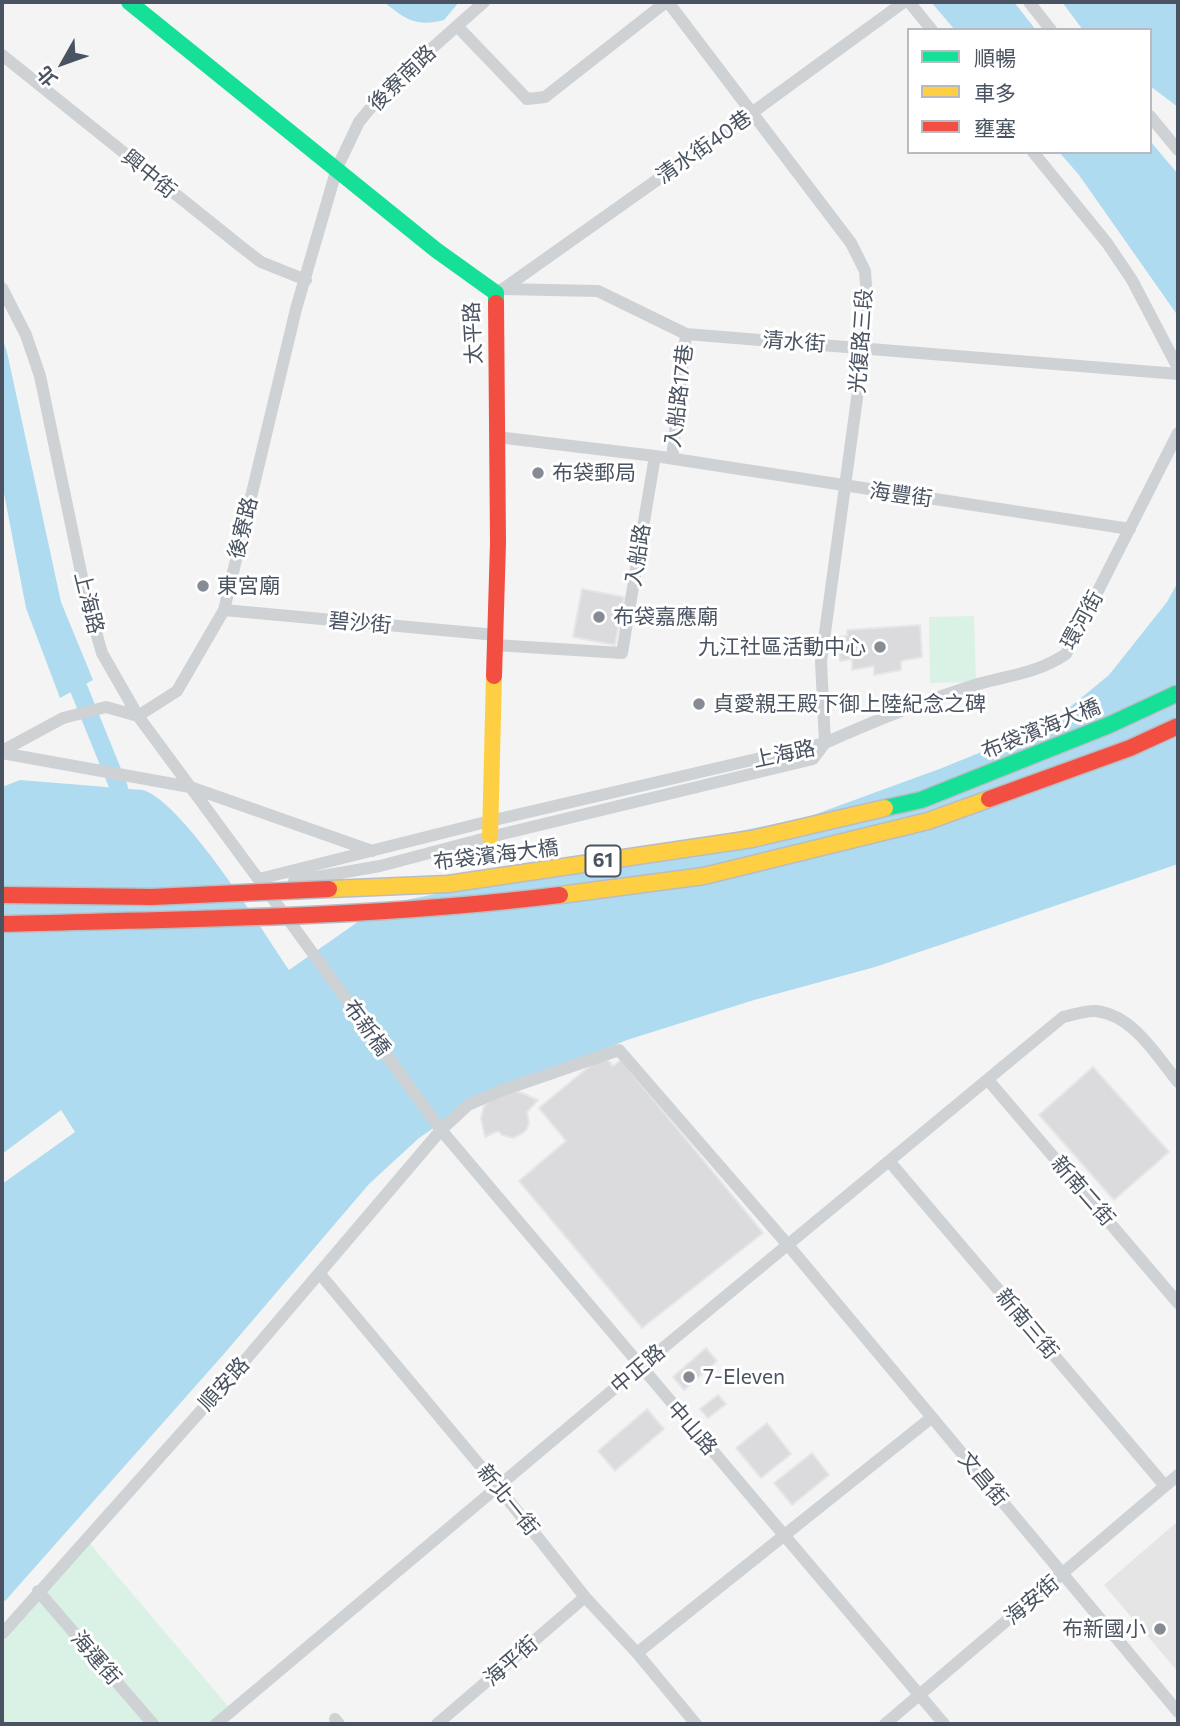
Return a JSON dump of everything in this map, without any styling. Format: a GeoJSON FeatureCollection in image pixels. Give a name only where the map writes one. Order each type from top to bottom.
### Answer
{"type":"FeatureCollection","features":[{"type":"Feature","properties":{"kind":"main road","name":"太平路"},"geometry":{"type":"LineString","coordinates":[[129,2],[436,250],[496,293],[499,543],[490,829]]}},
{"type":"Feature","properties":{"kind":"main road","name":"布袋濱海大橋"},"geometry":{"type":"LineString","coordinates":[[2,895],[152,897],[449,884],[752,839],[921,800],[1109,725],[1178,693]]}},
{"type":"Feature","properties":{"kind":"main road","name":"61"},"geometry":{"type":"LineString","coordinates":[[2,924],[249,918],[486,904],[704,876],[928,821],[1130,748],[1178,726]]}},
{"type":"Feature","properties":{"kind":"street","name":"後寮南路"},"geometry":{"type":"LineString","coordinates":[[337,169],[359,122],[379,97],[484,2]]}},
{"type":"Feature","properties":{"kind":"street"},"geometry":{"type":"LineString","coordinates":[[457,26],[527,99],[545,97],[667,2]]}},
{"type":"Feature","properties":{"kind":"street","name":"光復路三段"},"geometry":{"type":"LineString","coordinates":[[667,2],[851,243],[865,271],[867,300],[864,347],[821,662],[825,743]]}},
{"type":"Feature","properties":{"kind":"street"},"geometry":{"type":"LineString","coordinates":[[906,2],[930,28]]}},
{"type":"Feature","properties":{"kind":"street","name":"清水街40巷"},"geometry":{"type":"LineString","coordinates":[[502,289],[906,2]]}},
{"type":"Feature","properties":{"kind":"street"},"geometry":{"type":"LineString","coordinates":[[1029,2],[1049,28]]}},
{"type":"Feature","properties":{"kind":"street","name":"興中街"},"geometry":{"type":"LineString","coordinates":[[2,55],[261,262],[306,279]]}},
{"type":"Feature","properties":{"kind":"street"},"geometry":{"type":"LineString","coordinates":[[1152,118],[1178,150]]}},
{"type":"Feature","properties":{"kind":"street"},"geometry":{"type":"LineString","coordinates":[[1035,154],[1107,243],[1132,280],[1178,368]]}},
{"type":"Feature","properties":{"kind":"street","name":"後寮路"},"geometry":{"type":"LineString","coordinates":[[138,716],[177,691],[223,610],[306,279],[337,169]]}},
{"type":"Feature","properties":{"kind":"street","name":"上海路"},"geometry":{"type":"LineString","coordinates":[[2,288],[26,335],[40,376],[87,601],[102,653],[138,716],[293,926]]}},
{"type":"Feature","properties":{"kind":"street","name":"清水街"},"geometry":{"type":"LineString","coordinates":[[502,289],[598,291],[686,334],[1178,374]]}},
{"type":"Feature","properties":{"kind":"street","name":"入船路17巷"},"geometry":{"type":"LineString","coordinates":[[672,458],[686,334]]}},
{"type":"Feature","properties":{"kind":"street","name":"環河街"},"geometry":{"type":"LineString","coordinates":[[825,743],[877,719],[963,690],[1046,667],[1066,654],[1178,433]]}},
{"type":"Feature","properties":{"kind":"street"},"geometry":{"type":"LineString","coordinates":[[497,437],[672,458]]}},
{"type":"Feature","properties":{"kind":"street","name":"入船路"},"geometry":{"type":"LineString","coordinates":[[496,640],[622,653],[655,456]]}},
{"type":"Feature","properties":{"kind":"street","name":"海豐街"},"geometry":{"type":"LineString","coordinates":[[672,458],[1130,529]]}},
{"type":"Feature","properties":{"kind":"street","name":"碧沙街"},"geometry":{"type":"LineString","coordinates":[[223,610],[496,640]]}},
{"type":"Feature","properties":{"kind":"street"},"geometry":{"type":"LineString","coordinates":[[2,752],[63,718],[106,706],[138,716]]}},
{"type":"Feature","properties":{"kind":"street","name":"上海路"},"geometry":{"type":"LineString","coordinates":[[259,879],[372,851],[490,829],[825,743]]}},
{"type":"Feature","properties":{"kind":"street"},"geometry":{"type":"LineString","coordinates":[[2,752],[190,786],[372,851]]}},
{"type":"Feature","properties":{"kind":"street","name":"上海路"},"geometry":{"type":"LineString","coordinates":[[259,879],[283,883],[380,866],[490,829]]}},
{"type":"Feature","properties":{"kind":"street","name":"布新橋"},"geometry":{"type":"LineString","coordinates":[[293,926],[441,1130]]}},
{"type":"Feature","properties":{"kind":"street","name":"中正路"},"geometry":{"type":"LineString","coordinates":[[216,1724],[640,1367],[1063,1017],[1094,1011],[1121,1017],[1146,1042],[1178,1082]]}},
{"type":"Feature","properties":{"kind":"street","name":"順安路"},"geometry":{"type":"LineString","coordinates":[[2,1634],[320,1273],[441,1130],[468,1105],[500,1091],[619,1050],[788,1245]]}},
{"type":"Feature","properties":{"kind":"street","name":"新南二街"},"geometry":{"type":"LineString","coordinates":[[988,1080],[1178,1303]]}},
{"type":"Feature","properties":{"kind":"street","name":"中山路"},"geometry":{"type":"LineString","coordinates":[[441,1130],[944,1724]]}},
{"type":"Feature","properties":{"kind":"street","name":"新南三街"},"geometry":{"type":"LineString","coordinates":[[889,1161],[1165,1486]]}},
{"type":"Feature","properties":{"kind":"street","name":"文昌街"},"geometry":{"type":"LineString","coordinates":[[788,1245],[1178,1712]]}},
{"type":"Feature","properties":{"kind":"street","name":"新北一街"},"geometry":{"type":"LineString","coordinates":[[320,1273],[498,1487],[585,1597],[637,1653],[696,1724]]}},
{"type":"Feature","properties":{"kind":"street"},"geometry":{"type":"LineString","coordinates":[[637,1653],[931,1418]]}},
{"type":"Feature","properties":{"kind":"street","name":"海安街"},"geometry":{"type":"LineString","coordinates":[[885,1724],[1178,1475]]}},
{"type":"Feature","properties":{"kind":"street","name":"海運街"},"geometry":{"type":"LineString","coordinates":[[38,1591],[153,1724]]}},
{"type":"Feature","properties":{"kind":"street","name":"海平街"},"geometry":{"type":"LineString","coordinates":[[437,1724],[585,1597]]}},
{"type":"Feature","properties":{"kind":"shaded area","name":"布新國小"},"geometry":{"type":"Polygon","coordinates":[[[1178,1521],[1178,1672],[1104,1585],[1178,1521]]]}},
{"type":"Feature","properties":{"kind":"green space"},"geometry":{"type":"Polygon","coordinates":[[[974,616],[976,682],[930,683],[929,617],[974,616]]]}},
{"type":"Feature","properties":{"kind":"green space"},"geometry":{"type":"Polygon","coordinates":[[[85,1538],[232,1711],[217,1724],[2,1724],[2,1644],[85,1538]]]}},
{"type":"Feature","properties":{"kind":"water"},"geometry":{"type":"Polygon","coordinates":[[[384,2],[459,2],[444,20],[426,23],[405,17],[384,2]]]}},
{"type":"Feature","properties":{"kind":"water"},"geometry":{"type":"Polygon","coordinates":[[[931,2],[1014,2],[1034,28],[953,28],[931,2]]]}},
{"type":"Feature","properties":{"kind":"water"},"geometry":{"type":"Polygon","coordinates":[[[1062,2],[1178,2],[1178,107],[1152,88],[1152,28],[1082,28],[1062,2]]]}},
{"type":"Feature","properties":{"kind":"water"},"geometry":{"type":"Polygon","coordinates":[[[1152,143],[1178,174],[1178,316],[1079,175],[1061,154],[1152,154],[1152,143]]]}},
{"type":"Feature","properties":{"kind":"water"},"geometry":{"type":"Polygon","coordinates":[[[2,338],[61,602],[93,680],[60,698],[26,608],[2,483],[2,338]]]}},
{"type":"Feature","properties":{"kind":"water"},"geometry":{"type":"Polygon","coordinates":[[[1178,582],[1178,864],[875,967],[754,1000],[627,1040],[467,1105],[419,1138],[369,1184],[223,1355],[5,1601],[2,1599],[2,1184],[75,1132],[61,1110],[2,1154],[2,787],[20,780],[143,790],[160,800],[200,842],[289,970],[382,905],[808,817],[942,768],[1048,725],[1109,675],[1167,602],[1178,582]]]}},
{"type":"Feature","properties":{"kind":"building","name":"布袋嘉應廟"},"geometry":{"type":"Polygon","coordinates":[[[582,589],[624,597],[615,645],[573,637],[582,589]]]}},
{"type":"Feature","properties":{"kind":"building","name":"九江社區活動中心"},"geometry":{"type":"Polygon","coordinates":[[[920,625],[922,657],[901,661],[901,670],[874,675],[874,666],[852,670],[852,659],[840,661],[838,637],[847,636],[847,630],[920,625]]]}},
{"type":"Feature","properties":{"kind":"building"},"geometry":{"type":"Polygon","coordinates":[[[603,1055],[613,1066],[621,1060],[763,1233],[642,1328],[519,1181],[566,1141],[539,1108],[603,1055]]]}},
{"type":"Feature","properties":{"kind":"building"},"geometry":{"type":"Polygon","coordinates":[[[1093,1067],[1169,1152],[1114,1200],[1039,1115],[1093,1067]]]}},
{"type":"Feature","properties":{"kind":"building"},"geometry":{"type":"Polygon","coordinates":[[[517,1091],[538,1100],[527,1112],[527,1129],[513,1138],[498,1131],[485,1137],[481,1118],[484,1106],[494,1097],[517,1091]]]}},
{"type":"Feature","properties":{"kind":"building"},"geometry":{"type":"Polygon","coordinates":[[[706,1348],[717,1361],[684,1390],[673,1377],[706,1348]]]}},
{"type":"Feature","properties":{"kind":"building"},"geometry":{"type":"Polygon","coordinates":[[[718,1395],[726,1404],[708,1418],[700,1409],[718,1395]]]}},
{"type":"Feature","properties":{"kind":"building"},"geometry":{"type":"Polygon","coordinates":[[[647,1409],[664,1429],[615,1471],[598,1451],[647,1409]]]}},
{"type":"Feature","properties":{"kind":"building"},"geometry":{"type":"Polygon","coordinates":[[[767,1423],[791,1454],[761,1478],[736,1448],[767,1423]]]}},
{"type":"Feature","properties":{"kind":"building"},"geometry":{"type":"Polygon","coordinates":[[[812,1453],[829,1475],[792,1505],[774,1483],[812,1453]]]}},
{"type":"Feature","properties":{"kind":"waterway"},"geometry":{"type":"LineString","coordinates":[[70,667],[119,788]]}},
{"type":"Feature","properties":{"kind":"traffic: fast"},"geometry":{"type":"LineString","coordinates":[[129,2],[436,250],[496,293],[496,303]]}},
{"type":"Feature","properties":{"kind":"traffic: fast"},"geometry":{"type":"LineString","coordinates":[[885,808],[921,800],[1109,725],[1178,693]]}},
{"type":"Feature","properties":{"kind":"traffic: slow"},"geometry":{"type":"LineString","coordinates":[[490,837],[494,676]]}},
{"type":"Feature","properties":{"kind":"traffic: slow"},"geometry":{"type":"LineString","coordinates":[[560,895],[704,876],[928,821],[989,799]]}},
{"type":"Feature","properties":{"kind":"traffic: slow"},"geometry":{"type":"LineString","coordinates":[[329,889],[448,884],[752,839],[885,808]]}},
{"type":"Feature","properties":{"kind":"traffic: jam"},"geometry":{"type":"LineString","coordinates":[[494,676],[498,543],[496,303]]}},
{"type":"Feature","properties":{"kind":"traffic: jam"},"geometry":{"type":"LineString","coordinates":[[989,799],[1130,748],[1178,726]]}},
{"type":"Feature","properties":{"kind":"traffic: jam"},"geometry":{"type":"LineString","coordinates":[[2,895],[152,897],[329,889]]}},
{"type":"Feature","properties":{"kind":"traffic: jam"},"geometry":{"type":"LineString","coordinates":[[2,924],[351,913],[560,895]]}},
{"type":"Feature","properties":{"kind":"place","name":"布袋郵局"},"geometry":{"type":"Point","coordinates":[538,473]}},
{"type":"Feature","properties":{"kind":"place","name":"東宮廟"},"geometry":{"type":"Point","coordinates":[203,586]}},
{"type":"Feature","properties":{"kind":"place","name":"布袋嘉應廟"},"geometry":{"type":"Point","coordinates":[599,617]}},
{"type":"Feature","properties":{"kind":"place","name":"九江社區活動中心"},"geometry":{"type":"Point","coordinates":[880,647]}},
{"type":"Feature","properties":{"kind":"place","name":"貞愛親王殿下御上陸紀念之碑"},"geometry":{"type":"Point","coordinates":[699,704]}},
{"type":"Feature","properties":{"kind":"place","name":"7-Eleven"},"geometry":{"type":"Point","coordinates":[689,1377]}},
{"type":"Feature","properties":{"kind":"place","name":"布新國小"},"geometry":{"type":"Point","coordinates":[1160,1629]}}]}
